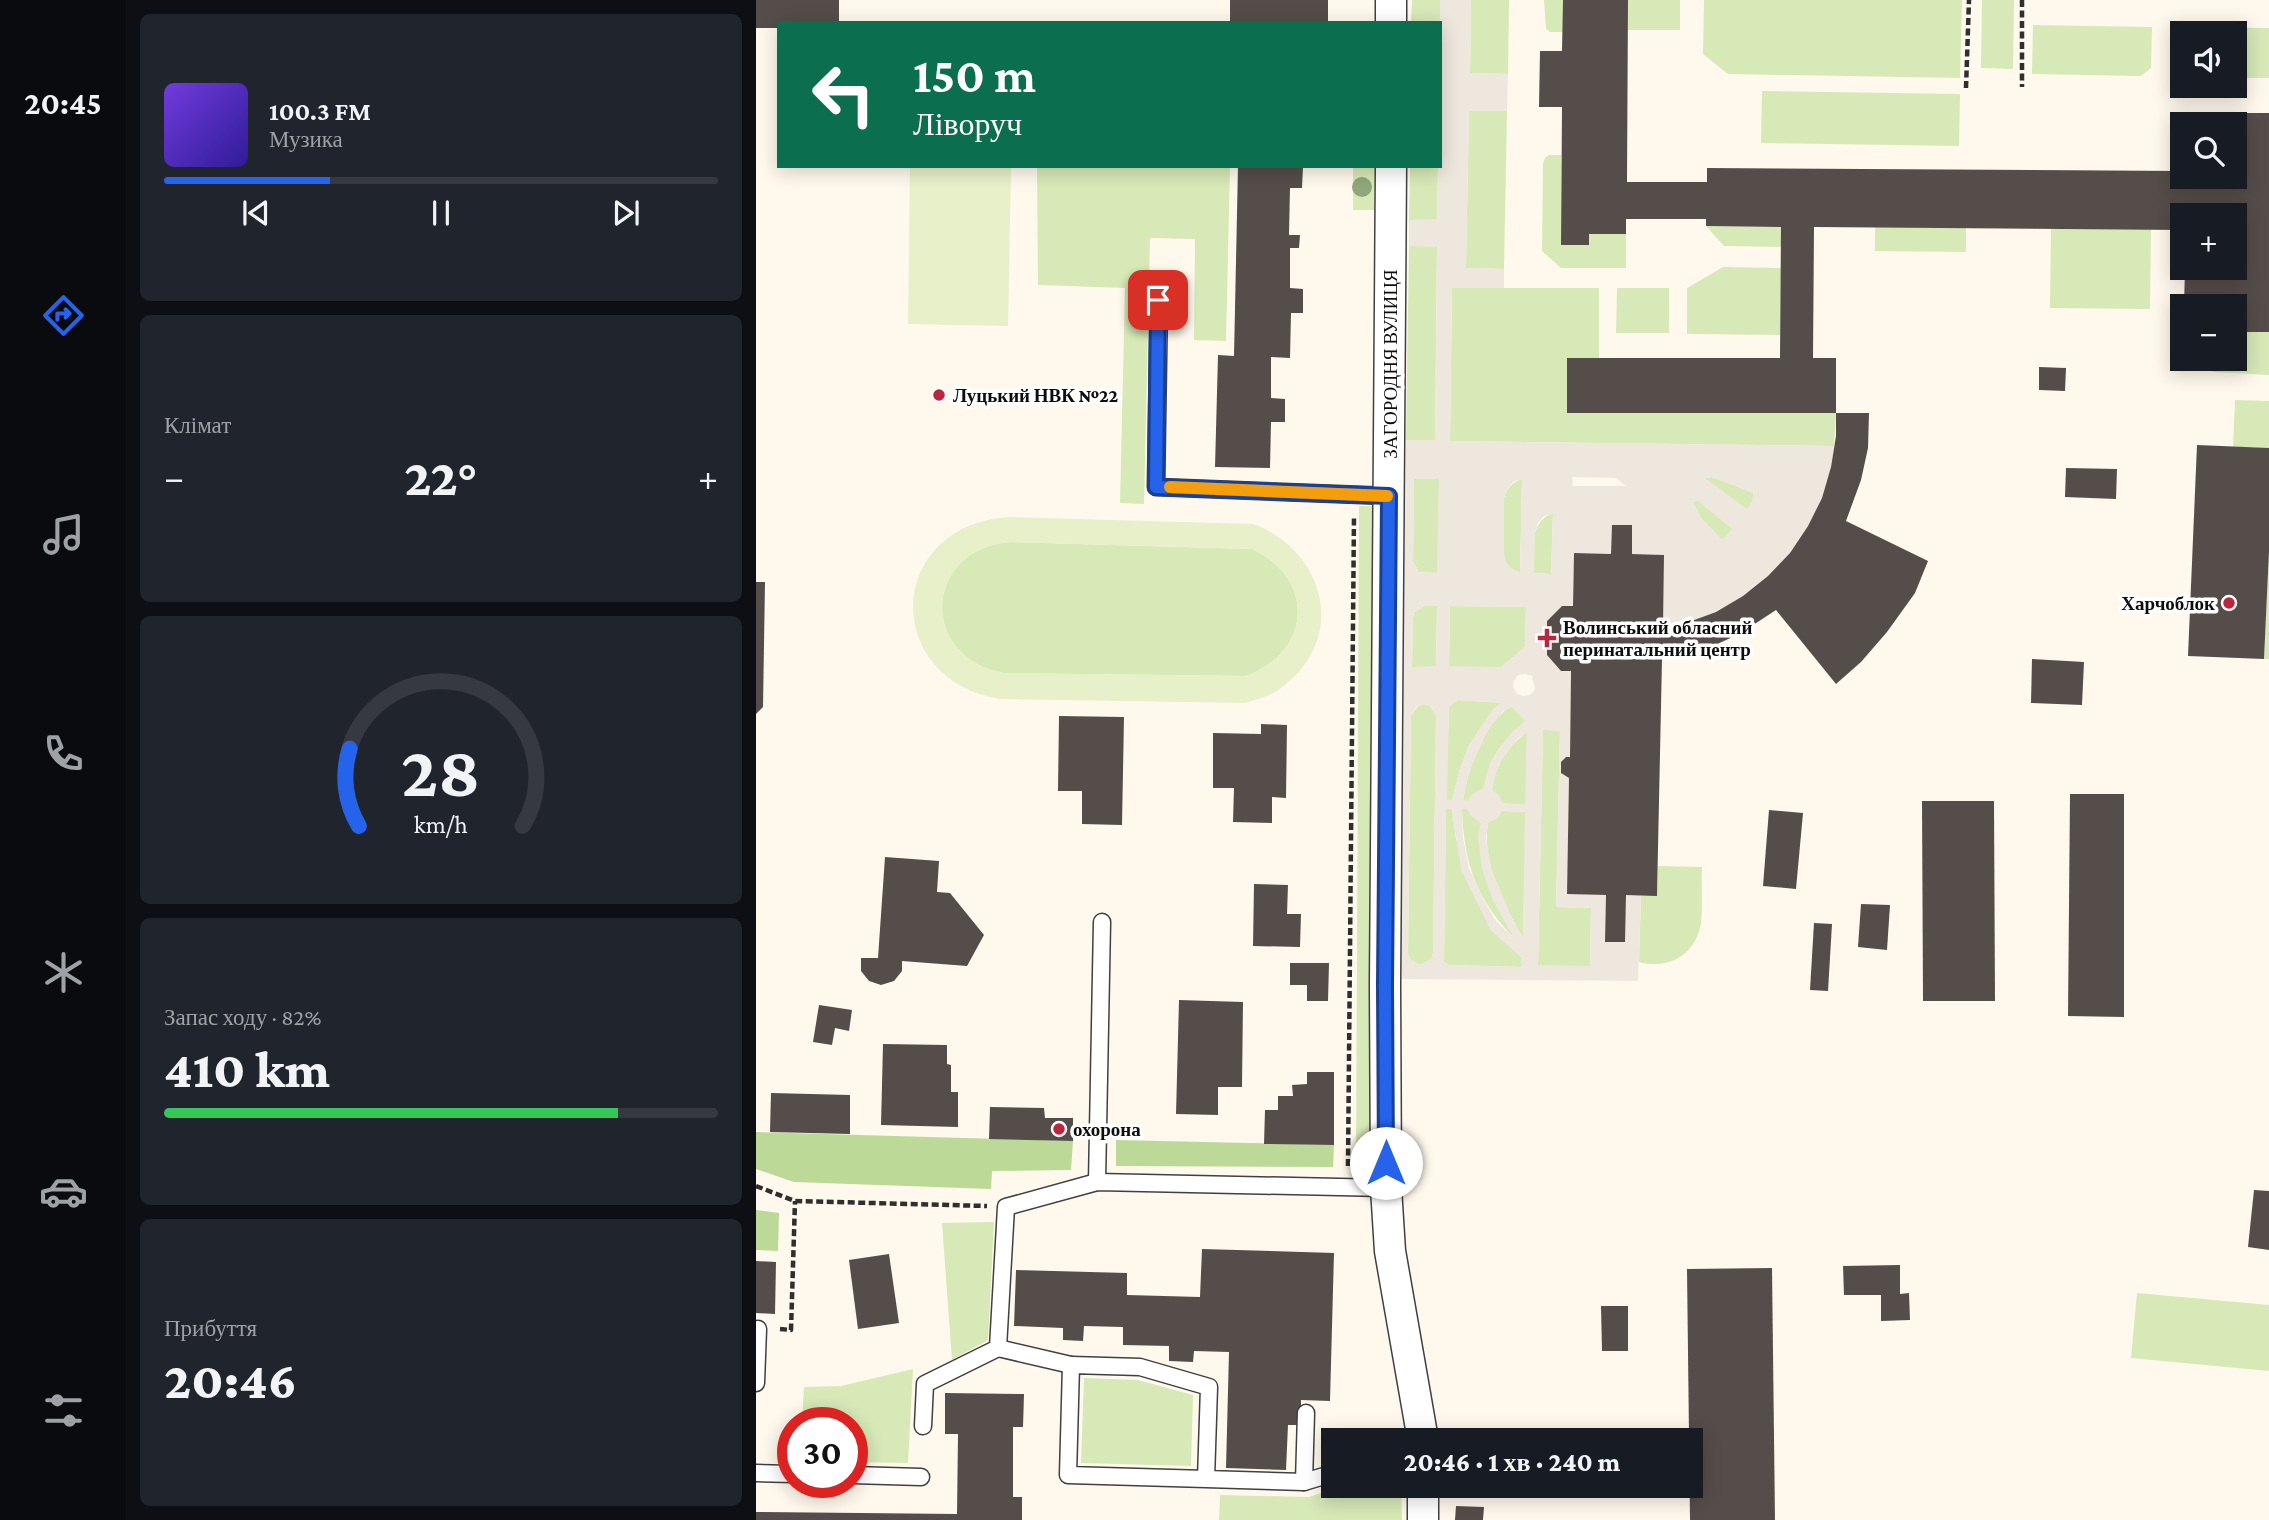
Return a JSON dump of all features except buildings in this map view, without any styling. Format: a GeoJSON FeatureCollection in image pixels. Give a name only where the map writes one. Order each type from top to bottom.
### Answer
{"type":"FeatureCollection","features":[{"type":"Feature","properties":{"kind":"street"},"geometry":{"type":"LineString","coordinates":[[1391,0],[1391,21]]}},
{"type":"Feature","properties":{"kind":"street","name":"ЗАГОРОДНЯ ВУЛИЦЯ"},"geometry":{"type":"LineString","coordinates":[[1391,168],[1386,1188],[1390,1251],[1421,1428]]}},
{"type":"Feature","properties":{"kind":"street"},"geometry":{"type":"LineString","coordinates":[[1423,1498],[1423,1520]]}},
{"type":"Feature","properties":{"kind":"lane"},"geometry":{"type":"LineString","coordinates":[[1158,300],[1156,487],[1389,496]]}},
{"type":"Feature","properties":{"kind":"lane"},"geometry":{"type":"LineString","coordinates":[[1097,1182],[1102,922]]}},
{"type":"Feature","properties":{"kind":"lane"},"geometry":{"type":"LineString","coordinates":[[999,1348],[1006,1207],[1097,1182],[1386,1188]]}},
{"type":"Feature","properties":{"kind":"lane"},"geometry":{"type":"LineString","coordinates":[[756,1383],[758,1329]]}},
{"type":"Feature","properties":{"kind":"lane"},"geometry":{"type":"LineString","coordinates":[[923,1426],[925,1384],[999,1348],[1071,1365],[1140,1367],[1209,1387],[1206,1479]]}},
{"type":"Feature","properties":{"kind":"lane"},"geometry":{"type":"LineString","coordinates":[[1071,1365],[1068,1475],[1304,1482],[1321,1477]]}},
{"type":"Feature","properties":{"kind":"lane"},"geometry":{"type":"LineString","coordinates":[[1304,1482],[1307,1413]]}},
{"type":"Feature","properties":{"kind":"lane"},"geometry":{"type":"LineString","coordinates":[[756,1473],[777,1474]]}},
{"type":"Feature","properties":{"kind":"lane"},"geometry":{"type":"LineString","coordinates":[[868,1475],[921,1477]]}},
{"type":"Feature","properties":{"kind":"path"},"geometry":{"type":"LineString","coordinates":[[1966,88],[1969,0]]}},
{"type":"Feature","properties":{"kind":"path"},"geometry":{"type":"LineString","coordinates":[[2022,0],[2022,87]]}},
{"type":"Feature","properties":{"kind":"path"},"geometry":{"type":"LineString","coordinates":[[1348,1188],[1354,495]]}},
{"type":"Feature","properties":{"kind":"path"},"geometry":{"type":"LineString","coordinates":[[756,1186],[795,1202],[1006,1207]]}},
{"type":"Feature","properties":{"kind":"path"},"geometry":{"type":"LineString","coordinates":[[758,1329],[791,1330],[795,1202]]}},
{"type":"Feature","properties":{"kind":"green space"},"geometry":{"type":"Polygon","coordinates":[[[1412,0],[1440,0],[1440,21],[1411,21],[1412,0]]]}},
{"type":"Feature","properties":{"kind":"green space"},"geometry":{"type":"Polygon","coordinates":[[[1471,0],[1509,0],[1508,74],[1470,73],[1471,0]]]}},
{"type":"Feature","properties":{"kind":"green space"},"geometry":{"type":"Polygon","coordinates":[[[1544,0],[1563,0],[1563,32],[1550,32],[1546,29],[1544,0]]]}},
{"type":"Feature","properties":{"kind":"green space"},"geometry":{"type":"Polygon","coordinates":[[[1628,0],[1680,0],[1680,30],[1628,30],[1628,0]]]}},
{"type":"Feature","properties":{"kind":"green space"},"geometry":{"type":"Polygon","coordinates":[[[1704,0],[1962,0],[1960,78],[1728,74],[1703,54],[1704,0]]]}},
{"type":"Feature","properties":{"kind":"green space"},"geometry":{"type":"Polygon","coordinates":[[[1982,0],[2014,0],[2013,69],[1981,68],[1982,0]]]}},
{"type":"Feature","properties":{"kind":"green space"},"geometry":{"type":"Polygon","coordinates":[[[2033,25],[2152,27],[2151,68],[2141,76],[2032,74],[2033,25]]]}},
{"type":"Feature","properties":{"kind":"green space"},"geometry":{"type":"Polygon","coordinates":[[[2247,28],[2269,28],[2269,78],[2247,78],[2247,28]]]}},
{"type":"Feature","properties":{"kind":"green space"},"geometry":{"type":"Polygon","coordinates":[[[1762,91],[1960,94],[1959,146],[1761,143],[1762,91]]]}},
{"type":"Feature","properties":{"kind":"green space"},"geometry":{"type":"Polygon","coordinates":[[[1469,110],[1507,111],[1504,269],[1466,268],[1469,110]]]}},
{"type":"Feature","properties":{"kind":"green space"},"geometry":{"type":"Polygon","coordinates":[[[1549,155],[1561,155],[1561,245],[1588,245],[1589,234],[1626,234],[1626,268],[1561,268],[1542,251],[1543,164],[1549,155]]]}},
{"type":"Feature","properties":{"kind":"green space"},"geometry":{"type":"Polygon","coordinates":[[[910,168],[1011,168],[1008,326],[908,324],[910,168]]]}},
{"type":"Feature","properties":{"kind":"green space"},"geometry":{"type":"Polygon","coordinates":[[[1037,168],[1230,168],[1226,341],[1194,340],[1195,239],[1150,238],[1144,504],[1120,503],[1125,288],[1038,285],[1037,168]]]}},
{"type":"Feature","properties":{"kind":"green space"},"geometry":{"type":"Polygon","coordinates":[[[1353,168],[1376,168],[1376,210],[1353,210],[1353,168]]]}},
{"type":"Feature","properties":{"kind":"green space"},"geometry":{"type":"Polygon","coordinates":[[[1410,168],[1438,168],[1437,220],[1409,220],[1410,168]]]}},
{"type":"Feature","properties":{"kind":"green space"},"geometry":{"type":"Polygon","coordinates":[[[1706,226],[1781,227],[1781,247],[1724,246],[1706,226]]]}},
{"type":"Feature","properties":{"kind":"green space"},"geometry":{"type":"Polygon","coordinates":[[[1875,227],[1966,228],[1966,252],[1875,251],[1875,227]]]}},
{"type":"Feature","properties":{"kind":"green space"},"geometry":{"type":"Polygon","coordinates":[[[2051,229],[2151,229],[2150,309],[2050,308],[2051,229]]]}},
{"type":"Feature","properties":{"kind":"green space"},"geometry":{"type":"Polygon","coordinates":[[[1409,246],[1437,246],[1435,441],[1406,440],[1409,246]]]}},
{"type":"Feature","properties":{"kind":"green space"},"geometry":{"type":"Polygon","coordinates":[[[1723,267],[1781,268],[1780,335],[1687,334],[1687,288],[1723,267]]]}},
{"type":"Feature","properties":{"kind":"green space"},"geometry":{"type":"Polygon","coordinates":[[[1452,288],[1599,288],[1599,358],[1567,358],[1568,413],[1836,413],[1834,446],[1450,441],[1452,288]]]}},
{"type":"Feature","properties":{"kind":"green space"},"geometry":{"type":"Polygon","coordinates":[[[1617,288],[1669,288],[1669,333],[1616,333],[1617,288]]]}},
{"type":"Feature","properties":{"kind":"green space"},"geometry":{"type":"Polygon","coordinates":[[[2247,332],[2269,332],[2269,375],[2212,371],[2247,371],[2247,332]]]}},
{"type":"Feature","properties":{"kind":"green space"},"geometry":{"type":"Polygon","coordinates":[[[2235,400],[2269,401],[2269,448],[2233,447],[2235,400]]]}},
{"type":"Feature","properties":{"kind":"green space"},"geometry":{"type":"Polygon","coordinates":[[[1712,477],[1754,493],[1747,510],[1704,478],[1712,477]]]}},
{"type":"Feature","properties":{"kind":"green space"},"geometry":{"type":"Polygon","coordinates":[[[1414,478],[1439,479],[1438,573],[1419,572],[1413,561],[1414,478]]]}},
{"type":"Feature","properties":{"kind":"green space"},"geometry":{"type":"Polygon","coordinates":[[[1522,479],[1520,573],[1506,563],[1502,531],[1505,494],[1510,486],[1522,479]]]}},
{"type":"Feature","properties":{"kind":"green space"},"geometry":{"type":"Polygon","coordinates":[[[1698,500],[1733,529],[1722,540],[1701,518],[1693,502],[1698,500]]]}},
{"type":"Feature","properties":{"kind":"green space"},"geometry":{"type":"Polygon","coordinates":[[[1359,506],[1377,506],[1373,1168],[1356,1168],[1359,506]]]}},
{"type":"Feature","properties":{"kind":"green space"},"geometry":{"type":"Polygon","coordinates":[[[1553,513],[1551,574],[1534,573],[1533,547],[1536,530],[1545,517],[1553,513]]]}},
{"type":"Feature","properties":{"kind":"green space"},"geometry":{"type":"Polygon","coordinates":[[[1009,517],[1254,524],[1278,537],[1298,554],[1311,574],[1319,596],[1321,619],[1316,643],[1304,665],[1285,685],[1271,694],[1245,703],[1000,699],[961,686],[933,663],[918,634],[913,603],[921,572],[939,546],[969,526],[1009,517]],[[1010,542],[981,549],[960,563],[947,583],[942,604],[945,627],[956,647],[976,663],[1004,673],[1246,676],[1268,665],[1284,650],[1294,633],[1298,615],[1296,596],[1287,578],[1273,562],[1252,549],[1010,542]]]}},
{"type":"Feature","properties":{"kind":"green space"},"geometry":{"type":"Polygon","coordinates":[[[1010,542],[1252,549],[1273,562],[1287,578],[1296,596],[1298,615],[1294,633],[1284,650],[1268,665],[1246,676],[1004,673],[976,663],[956,647],[945,627],[942,604],[947,583],[960,563],[981,549],[1010,542]]]}},
{"type":"Feature","properties":{"kind":"green space"},"geometry":{"type":"Polygon","coordinates":[[[2269,551],[2269,659],[2264,659],[2269,551]]]}},
{"type":"Feature","properties":{"kind":"green space"},"geometry":{"type":"Polygon","coordinates":[[[1425,606],[1437,606],[1436,667],[1412,667],[1414,612],[1425,606]]]}},
{"type":"Feature","properties":{"kind":"green space"},"geometry":{"type":"Polygon","coordinates":[[[1450,606],[1526,607],[1525,647],[1501,667],[1449,667],[1450,606]]]}},
{"type":"Feature","properties":{"kind":"green space"},"geometry":{"type":"Polygon","coordinates":[[[1458,700],[1503,703],[1469,745],[1452,800],[1446,800],[1449,706],[1458,700]]]}},
{"type":"Feature","properties":{"kind":"green space"},"geometry":{"type":"Polygon","coordinates":[[[1418,706],[1430,706],[1436,716],[1433,953],[1431,959],[1420,965],[1410,959],[1408,952],[1411,716],[1418,706]]]}},
{"type":"Feature","properties":{"kind":"green space"},"geometry":{"type":"Polygon","coordinates":[[[1512,706],[1526,721],[1510,735],[1493,759],[1484,789],[1468,801],[1463,801],[1478,748],[1493,723],[1512,706]]]}},
{"type":"Feature","properties":{"kind":"green space"},"geometry":{"type":"Polygon","coordinates":[[[1543,730],[1560,730],[1556,907],[1591,908],[1590,966],[1538,966],[1543,730]]]}},
{"type":"Feature","properties":{"kind":"green space"},"geometry":{"type":"Polygon","coordinates":[[[1527,732],[1526,805],[1502,803],[1492,790],[1496,772],[1508,750],[1527,732]]]}},
{"type":"Feature","properties":{"kind":"green space"},"geometry":{"type":"Polygon","coordinates":[[[1446,809],[1452,809],[1456,839],[1490,929],[1521,957],[1521,967],[1449,965],[1444,962],[1446,809]]]}},
{"type":"Feature","properties":{"kind":"green space"},"geometry":{"type":"Polygon","coordinates":[[[1462,809],[1467,809],[1481,823],[1484,870],[1495,901],[1518,942],[1492,912],[1475,882],[1466,848],[1462,809]]]}},
{"type":"Feature","properties":{"kind":"green space"},"geometry":{"type":"Polygon","coordinates":[[[1502,811],[1526,812],[1523,937],[1501,897],[1488,853],[1488,823],[1502,811]]]}},
{"type":"Feature","properties":{"kind":"green space"},"geometry":{"type":"Polygon","coordinates":[[[1658,866],[1702,867],[1702,916],[1698,934],[1687,952],[1670,962],[1650,964],[1639,962],[1641,895],[1657,895],[1658,866]]]}},
{"type":"Feature","properties":{"kind":"green space"},"geometry":{"type":"Polygon","coordinates":[[[756,1132],[1073,1141],[1071,1170],[992,1171],[991,1189],[794,1182],[756,1169],[756,1132]]]}},
{"type":"Feature","properties":{"kind":"green space"},"geometry":{"type":"Polygon","coordinates":[[[1116,1140],[1334,1145],[1333,1167],[1116,1166],[1116,1140]]]}},
{"type":"Feature","properties":{"kind":"green space"},"geometry":{"type":"Polygon","coordinates":[[[756,1210],[779,1213],[778,1251],[756,1250],[756,1210]]]}},
{"type":"Feature","properties":{"kind":"green space"},"geometry":{"type":"Polygon","coordinates":[[[994,1222],[988,1340],[952,1360],[942,1223],[994,1222]]]}},
{"type":"Feature","properties":{"kind":"green space"},"geometry":{"type":"Polygon","coordinates":[[[2137,1293],[2269,1305],[2269,1371],[2131,1358],[2137,1293]]]}},
{"type":"Feature","properties":{"kind":"green space"},"geometry":{"type":"Polygon","coordinates":[[[913,1369],[908,1463],[868,1462],[868,1407],[803,1407],[804,1387],[841,1386],[913,1369]]]}},
{"type":"Feature","properties":{"kind":"green space"},"geometry":{"type":"Polygon","coordinates":[[[1084,1378],[1138,1380],[1193,1395],[1191,1466],[1081,1463],[1084,1378]]]}},
{"type":"Feature","properties":{"kind":"green space"},"geometry":{"type":"Polygon","coordinates":[[[1321,1493],[1321,1498],[1401,1498],[1402,1520],[1219,1520],[1220,1495],[1309,1497],[1321,1493]]]}},
{"type":"Feature","properties":{"kind":"shaded area"},"geometry":{"type":"Polygon","coordinates":[[[1440,0],[1471,0],[1470,73],[1508,74],[1507,111],[1469,111],[1466,268],[1504,269],[1504,288],[1452,288],[1450,441],[1834,446],[1822,498],[1808,526],[1790,553],[1768,576],[1743,596],[1716,612],[1663,628],[1664,555],[1632,554],[1632,525],[1612,525],[1611,554],[1574,553],[1573,606],[1562,606],[1547,621],[1547,655],[1561,671],[1571,671],[1570,757],[1561,762],[1561,773],[1569,778],[1567,893],[1606,895],[1605,942],[1624,942],[1626,895],[1641,895],[1638,981],[1399,979],[1406,440],[1435,440],[1437,247],[1409,246],[1409,220],[1437,219],[1438,168],[1442,168],[1440,0]],[[1572,477],[1573,486],[1626,486],[1616,478],[1572,477]],[[1712,477],[1705,478],[1747,509],[1752,502],[1753,493],[1712,477]],[[1414,479],[1413,561],[1419,572],[1437,573],[1439,479],[1414,479]],[[1522,479],[1513,482],[1504,498],[1504,553],[1506,562],[1520,573],[1522,479]],[[1697,500],[1693,502],[1701,518],[1722,540],[1732,529],[1697,500]],[[1553,513],[1544,516],[1535,532],[1534,573],[1551,574],[1553,513]],[[1425,606],[1414,612],[1412,667],[1436,666],[1437,606],[1425,606]],[[1450,606],[1449,666],[1501,667],[1525,647],[1526,607],[1450,606]],[[1518,675],[1513,687],[1517,694],[1530,695],[1535,689],[1532,676],[1518,675]],[[1458,700],[1449,706],[1447,800],[1452,800],[1469,745],[1493,709],[1501,703],[1458,700]],[[1424,704],[1417,706],[1411,716],[1408,952],[1410,959],[1420,965],[1431,959],[1433,953],[1436,716],[1430,706],[1424,704]],[[1512,707],[1503,711],[1488,730],[1469,772],[1463,800],[1468,801],[1472,794],[1484,788],[1490,762],[1512,732],[1525,721],[1512,707]],[[1543,730],[1538,965],[1590,966],[1591,908],[1556,907],[1560,731],[1543,730]],[[1527,732],[1517,739],[1498,765],[1492,790],[1500,796],[1502,803],[1525,805],[1527,732]],[[1446,809],[1444,962],[1449,965],[1521,967],[1521,957],[1490,929],[1461,870],[1452,809],[1446,809]],[[1462,809],[1463,838],[1469,868],[1496,921],[1514,938],[1492,898],[1482,869],[1478,838],[1481,823],[1471,816],[1467,809],[1462,809]],[[1502,811],[1498,818],[1488,823],[1486,838],[1491,868],[1514,923],[1523,936],[1525,812],[1502,811]]]}},
{"type":"Feature","properties":{"kind":"slow traffic"},"geometry":{"type":"LineString","coordinates":[[1170,487],[1387,496]]}},
{"type":"Feature","properties":{"kind":"place","name":"Луцький НВК №22"},"geometry":{"type":"Point","coordinates":[939,395]}},
{"type":"Feature","properties":{"kind":"place","name":"Харчоблок"},"geometry":{"type":"Point","coordinates":[2229,603]}},
{"type":"Feature","properties":{"kind":"place","name":"Волинський обласний перинатальний центр"},"geometry":{"type":"Point","coordinates":[1547,638]}},
{"type":"Feature","properties":{"kind":"place","name":"охорона"},"geometry":{"type":"Point","coordinates":[1059,1129]}},
{"type":"Feature","properties":{"kind":"route"},"geometry":{"type":"LineString","coordinates":[[1158,300],[1156,487],[1389,496],[1386,1163]]}}]}
